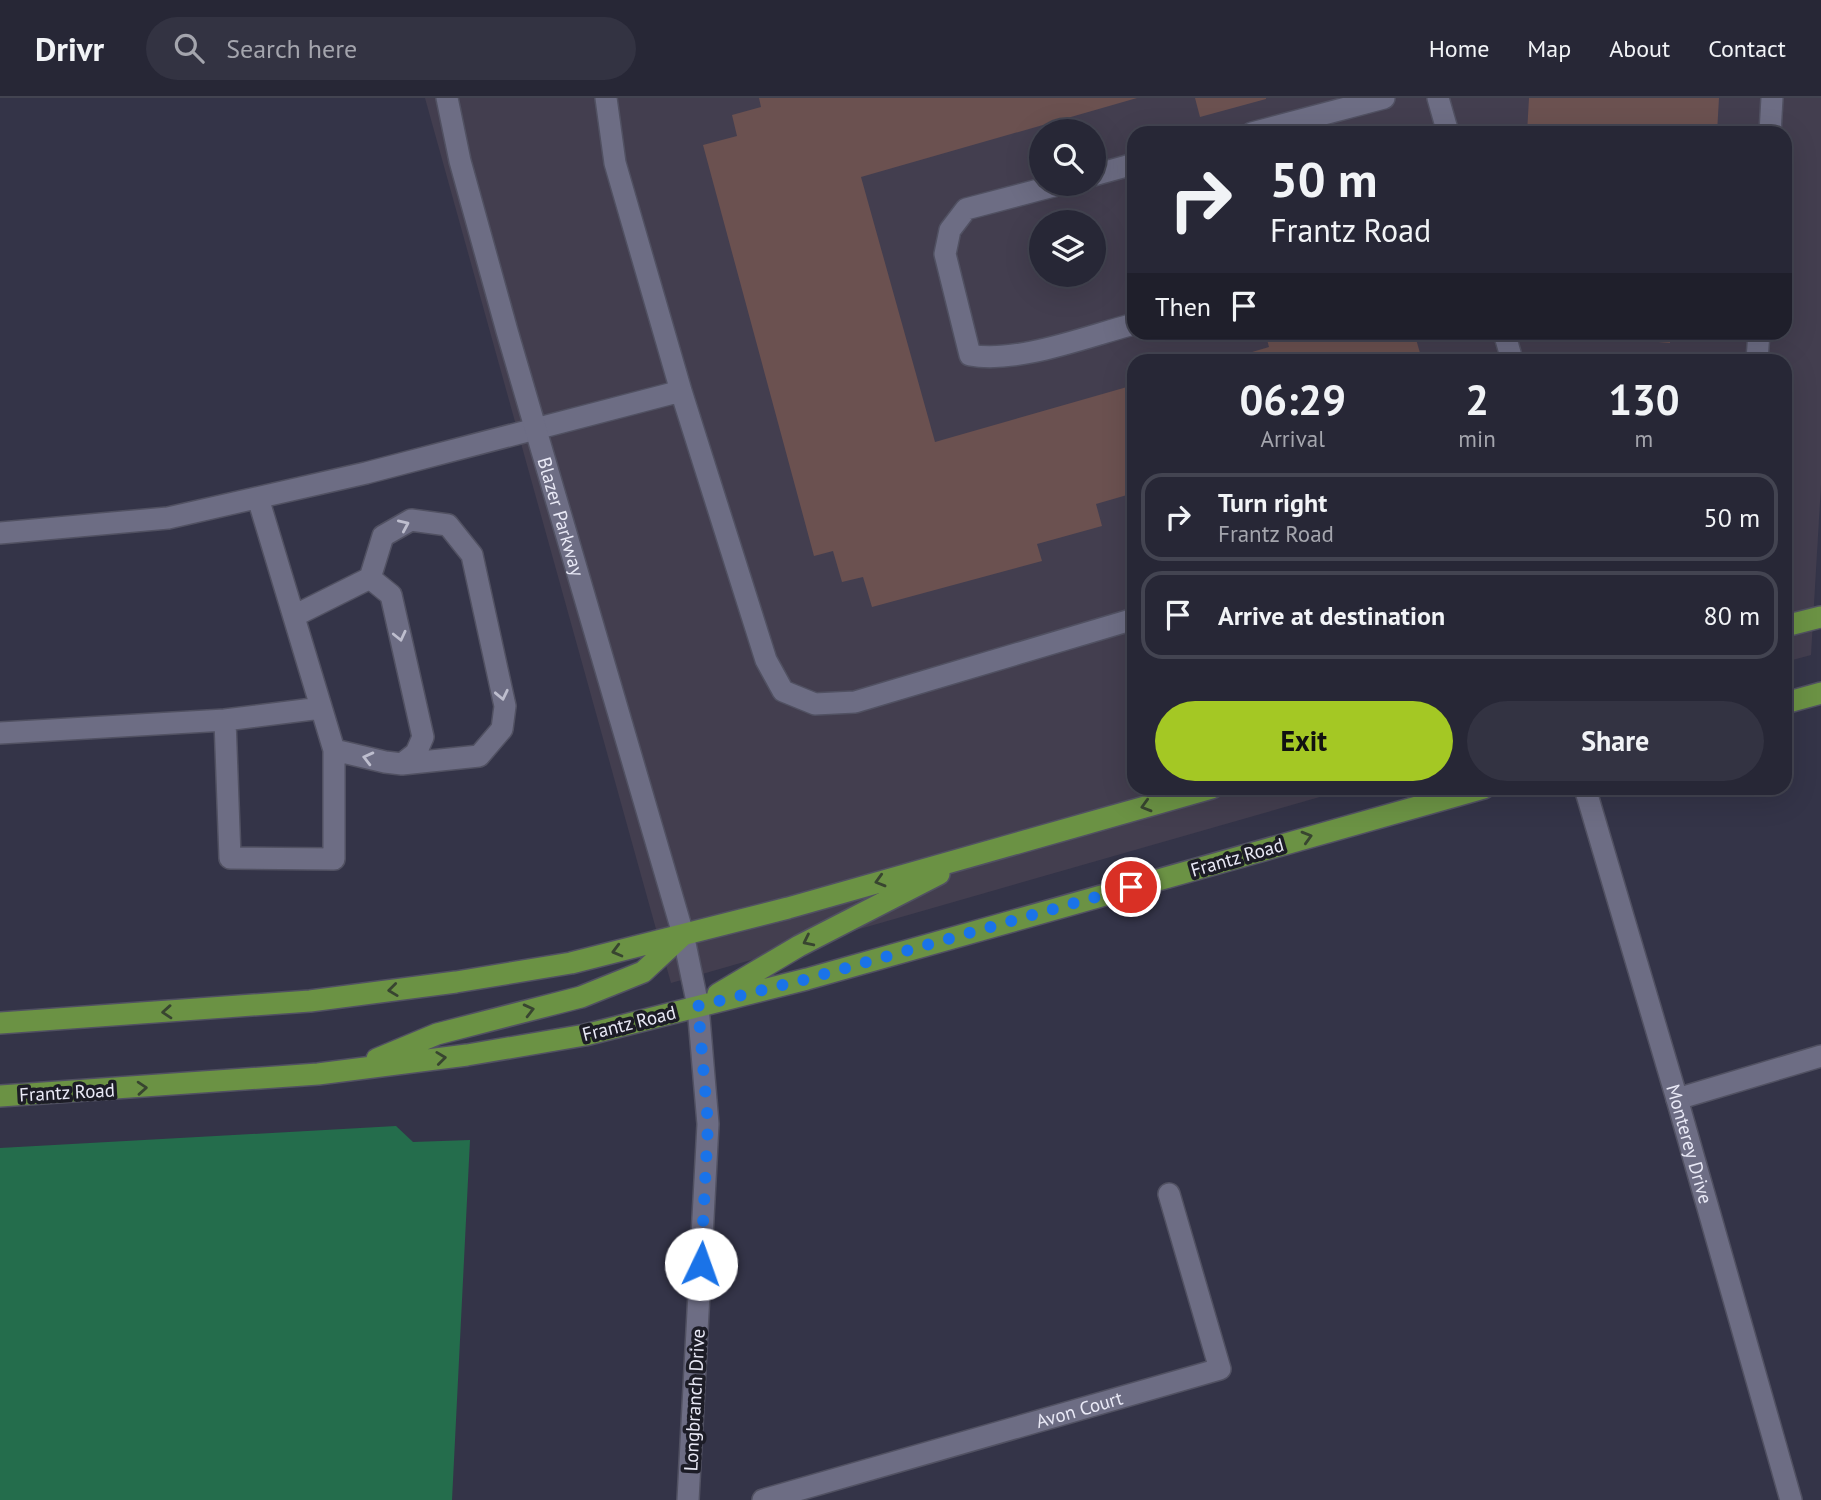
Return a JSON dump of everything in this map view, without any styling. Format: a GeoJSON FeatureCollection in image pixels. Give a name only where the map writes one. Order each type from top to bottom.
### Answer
{"type":"FeatureCollection","features":[{"type":"Feature","properties":{"kind":"main road"},"geometry":{"type":"LineString","coordinates":[[1792,624],[1821,617]]}},
{"type":"Feature","properties":{"kind":"main road"},"geometry":{"type":"LineString","coordinates":[[1792,701],[1821,693]]}},
{"type":"Feature","properties":{"kind":"main road"},"geometry":{"type":"LineString","coordinates":[[0,1023],[310,1001],[456,982],[571,963],[788,908],[1187,795]]}},
{"type":"Feature","properties":{"kind":"main road","name":"Frantz Road"},"geometry":{"type":"LineString","coordinates":[[0,1096],[318,1074],[467,1055],[586,1035],[820,975],[1459,795]]}},
{"type":"Feature","properties":{"kind":"main road"},"geometry":{"type":"LineString","coordinates":[[698,1006],[799,946],[978,853]]}},
{"type":"Feature","properties":{"kind":"main road"},"geometry":{"type":"LineString","coordinates":[[349,1070],[438,1034],[581,997],[643,972],[683,934]]}},
{"type":"Feature","properties":{"kind":"street","name":"Blazer Parkway"},"geometry":{"type":"LineString","coordinates":[[447,98],[460,161],[683,934],[698,1006]]}},
{"type":"Feature","properties":{"kind":"street"},"geometry":{"type":"LineString","coordinates":[[606,98],[615,163],[681,391],[766,660],[783,691],[815,704],[855,702],[1127,621]]}},
{"type":"Feature","properties":{"kind":"street"},"geometry":{"type":"LineString","coordinates":[[1278,126],[1384,98]]}},
{"type":"Feature","properties":{"kind":"street"},"geometry":{"type":"LineString","coordinates":[[1438,98],[1446,126]]}},
{"type":"Feature","properties":{"kind":"street"},"geometry":{"type":"LineString","coordinates":[[1770,126],[1772,98]]}},
{"type":"Feature","properties":{"kind":"street"},"geometry":{"type":"LineString","coordinates":[[1106,172],[1127,166]]}},
{"type":"Feature","properties":{"kind":"street"},"geometry":{"type":"LineString","coordinates":[[1029,192],[966,209],[950,230],[945,254],[970,355],[989,359],[1040,349],[1127,326]]}},
{"type":"Feature","properties":{"kind":"street"},"geometry":{"type":"LineString","coordinates":[[0,533],[168,518],[366,473],[681,391]]}},
{"type":"Feature","properties":{"kind":"street"},"geometry":{"type":"LineString","coordinates":[[225,720],[230,858],[334,859],[334,750],[258,498]]}},
{"type":"Feature","properties":{"kind":"street"},"geometry":{"type":"LineString","coordinates":[[294,616],[370,578],[383,536],[411,520],[448,525],[472,555],[505,706],[502,729],[479,756],[402,764],[334,750]]}},
{"type":"Feature","properties":{"kind":"street"},"geometry":{"type":"LineString","coordinates":[[370,578],[391,595],[423,737],[415,753],[402,764]]}},
{"type":"Feature","properties":{"kind":"street"},"geometry":{"type":"LineString","coordinates":[[0,733],[225,720],[321,708]]}},
{"type":"Feature","properties":{"kind":"street","name":"Monterey Drive"},"geometry":{"type":"LineString","coordinates":[[1587,795],[1791,1500]]}},
{"type":"Feature","properties":{"kind":"street","name":"Longbranch Drive"},"geometry":{"type":"LineString","coordinates":[[688,1500],[708,1124],[698,1006]]}},
{"type":"Feature","properties":{"kind":"street"},"geometry":{"type":"LineString","coordinates":[[1677,1099],[1821,1056]]}},
{"type":"Feature","properties":{"kind":"street","name":"Avon Court"},"geometry":{"type":"LineString","coordinates":[[763,1500],[1220,1369],[1169,1194]]}},
{"type":"Feature","properties":{"kind":"shaded area"},"geometry":{"type":"Polygon","coordinates":[[[425,98],[1821,98],[1821,485],[1811,655],[1792,660],[1792,354],[1127,354],[1127,795],[1327,795],[671,983],[425,98]]]}},
{"type":"Feature","properties":{"kind":"green space"},"geometry":{"type":"Polygon","coordinates":[[[396,1126],[413,1142],[470,1140],[452,1500],[0,1500],[0,1148],[396,1126]]]}},
{"type":"Feature","properties":{"kind":"building"},"geometry":{"type":"Polygon","coordinates":[[[759,98],[1137,98],[1064,119],[1029,119],[1029,129],[861,177],[935,442],[1127,387],[1127,495],[1096,504],[1102,526],[1037,544],[1042,561],[872,607],[863,577],[842,582],[833,551],[814,556],[703,145],[737,136],[732,115],[761,107],[759,98]]]}},
{"type":"Feature","properties":{"kind":"building"},"geometry":{"type":"Polygon","coordinates":[[[1195,98],[1266,98],[1266,99],[1200,117],[1195,98]]]}},
{"type":"Feature","properties":{"kind":"building"},"geometry":{"type":"Polygon","coordinates":[[[1529,98],[1719,98],[1717,126],[1527,126],[1529,98]]]}},
{"type":"Feature","properties":{"kind":"building"},"geometry":{"type":"Polygon","coordinates":[[[1267,340],[1416,340],[1420,354],[1245,354],[1269,347],[1267,340]]]}},
{"type":"Feature","properties":{"kind":"building"},"geometry":{"type":"Polygon","coordinates":[[[1635,340],[1670,340],[1670,343],[1635,340]]]}},
{"type":"Feature","properties":{"kind":"route"},"geometry":{"type":"LineString","coordinates":[[701,1264],[708,1124],[698,1006],[807,979],[1131,887]]}}]}
